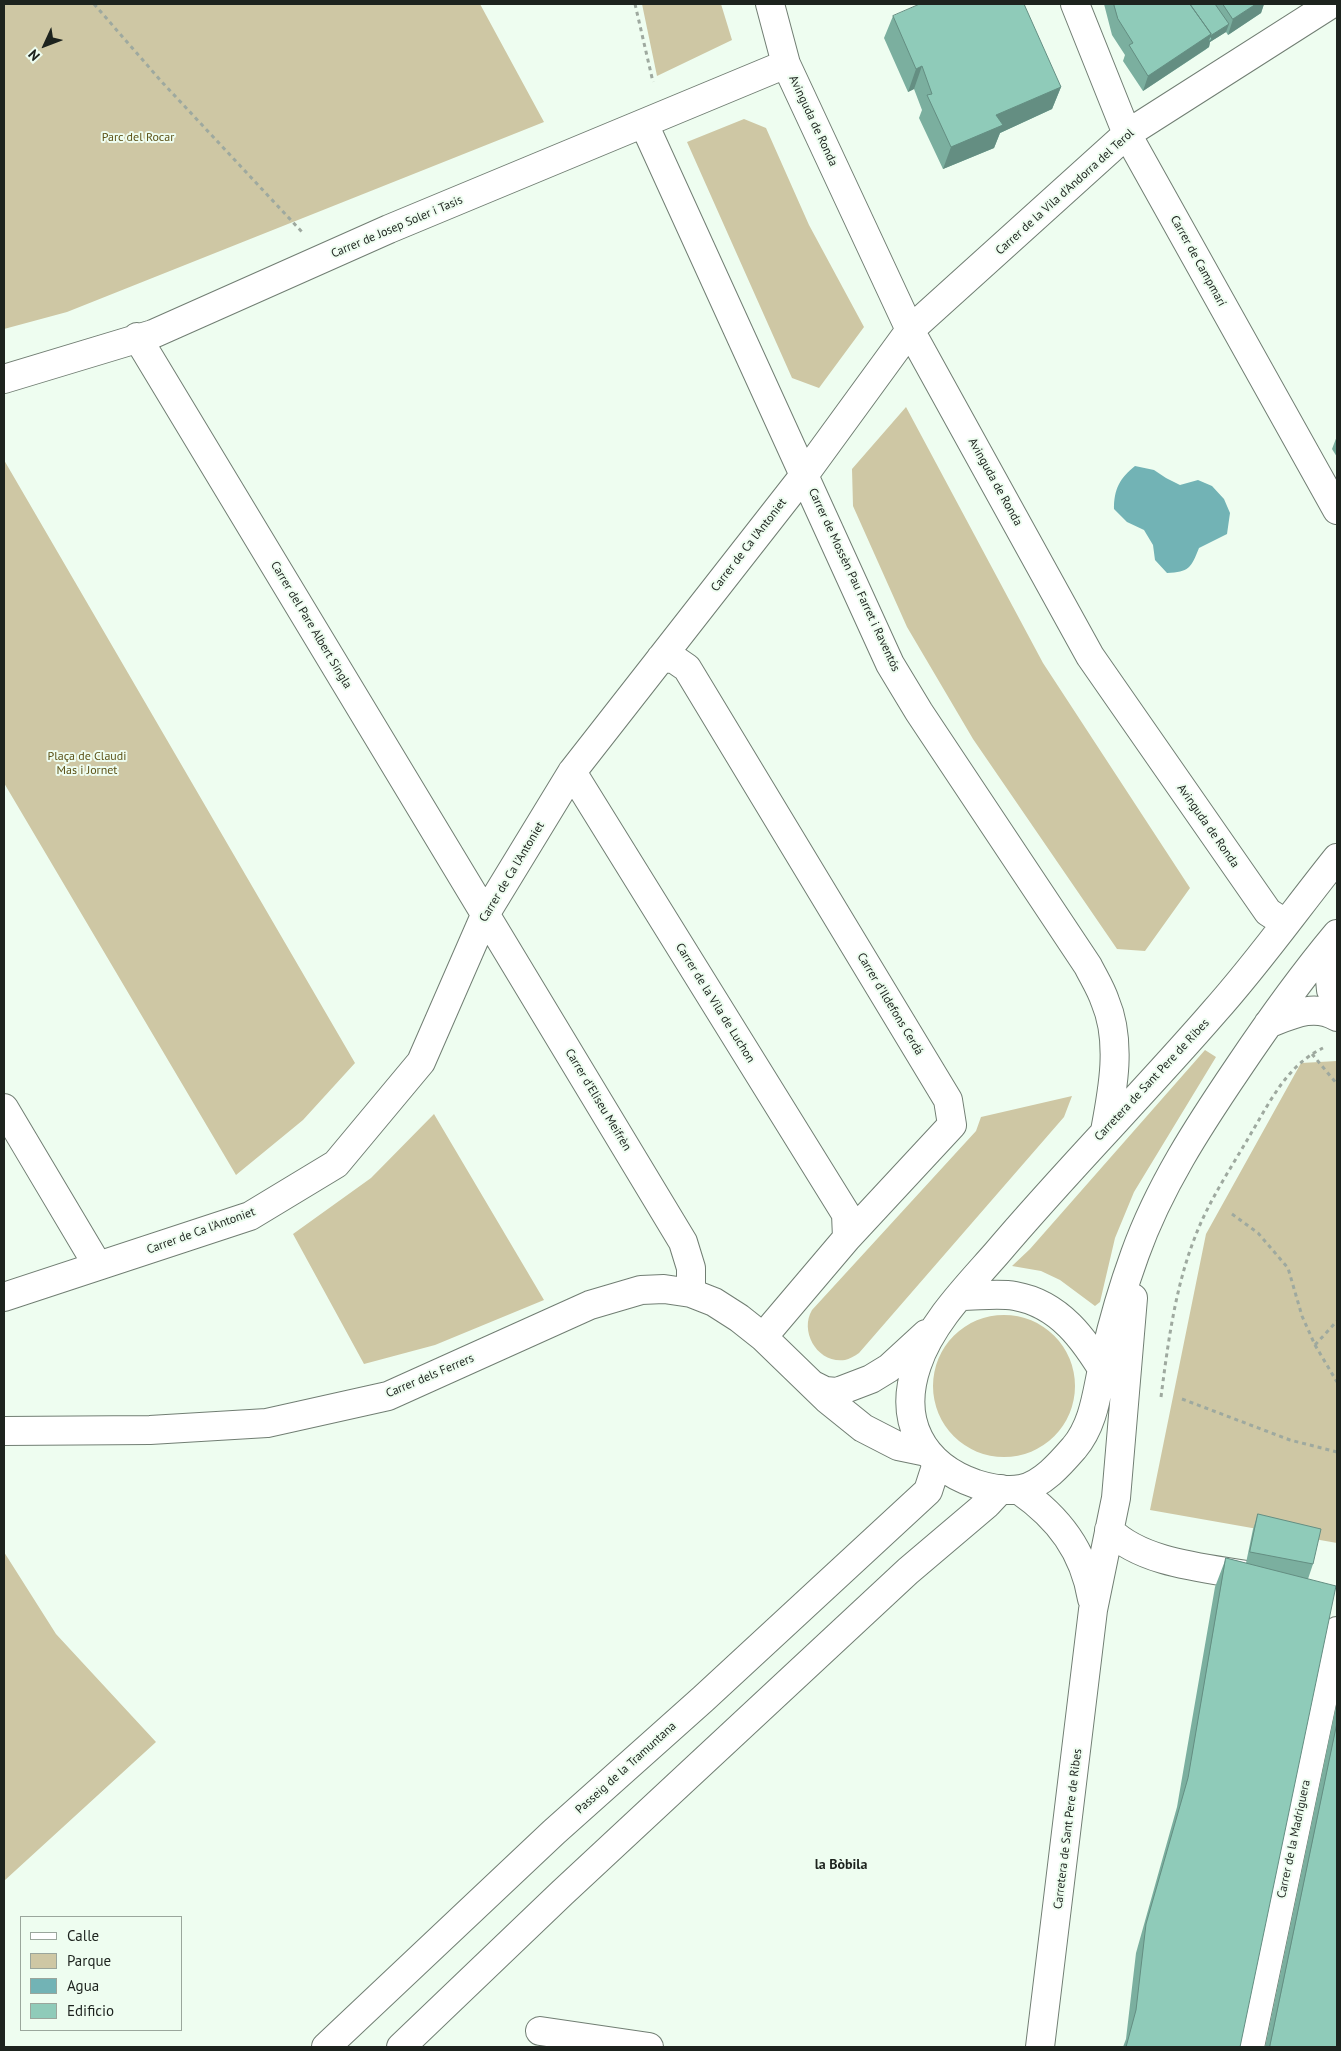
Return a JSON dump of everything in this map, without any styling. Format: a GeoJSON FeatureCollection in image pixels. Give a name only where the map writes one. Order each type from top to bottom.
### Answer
{"type":"FeatureCollection","features":[{"type":"Feature","properties":{"kind":"street","name":"Avinguda de Ronda"},"geometry":{"type":"LineString","coordinates":[[770,4],[786,64],[910,330],[1090,656],[1268,912],[1285,923]]}},
{"type":"Feature","properties":{"kind":"street","name":"Carrer de Campmarí"},"geometry":{"type":"LineString","coordinates":[[1075,4],[1127,134],[1337,510]]}},
{"type":"Feature","properties":{"kind":"street","name":"Carrer de la Vila d'Andorra del Terol"},"geometry":{"type":"LineString","coordinates":[[910,330],[1127,134],[1331,4]]}},
{"type":"Feature","properties":{"kind":"street","name":"Carrer de Josep Soler i Tasis"},"geometry":{"type":"LineString","coordinates":[[4,380],[137,337],[153,334],[326,258],[786,64]]}},
{"type":"Feature","properties":{"kind":"street","name":"Carrer de Mossèn Pau Farret i Raventós"},"geometry":{"type":"LineString","coordinates":[[653,120],[805,474],[890,664],[924,721],[1088,966],[1106,1002],[1114,1035],[1114,1068],[1112,1095],[1105,1130]]}},
{"type":"Feature","properties":{"kind":"street","name":"Carrer de Ca l'Antoniet"},"geometry":{"type":"LineString","coordinates":[[4,1297],[250,1216],[336,1164],[421,1062],[486,913],[572,772],[805,474],[910,330]]}},
{"type":"Feature","properties":{"kind":"street","name":"Carrer del Pare Albert Singla"},"geometry":{"type":"LineString","coordinates":[[137,337],[486,913]]}},
{"type":"Feature","properties":{"kind":"street","name":"Carrer d'Ildefons Cerdá"},"geometry":{"type":"LineString","coordinates":[[661,658],[674,659],[687,668],[948,1100],[952,1125],[847,1238],[763,1337]]}},
{"type":"Feature","properties":{"kind":"street","name":"Carrer de la Vila de Luchon"},"geometry":{"type":"LineString","coordinates":[[572,772],[846,1214],[847,1238]]}},
{"type":"Feature","properties":{"kind":"street","name":"Carretera de Sant Pere de Ribes"},"geometry":{"type":"LineString","coordinates":[[939,1323],[1105,1130],[1216,1010],[1337,858]]}},
{"type":"Feature","properties":{"kind":"street","name":"Carrer d'Eliseu Meifrèn"},"geometry":{"type":"LineString","coordinates":[[486,913],[683,1242],[691,1268],[691,1293]]}},
{"type":"Feature","properties":{"kind":"street","name":"Carretera de Sant Pere de Ribes"},"geometry":{"type":"LineString","coordinates":[[401,2047],[562,1892],[908,1571],[987,1504],[1010,1489],[1034,1484],[1077,1445],[1090,1421],[1102,1368],[1135,1252],[1155,1204],[1185,1149],[1268,1024],[1332,941]]}},
{"type":"Feature","properties":{"kind":"street"},"geometry":{"type":"LineString","coordinates":[[1332,941],[1331,990],[1337,1003]]}},
{"type":"Feature","properties":{"kind":"street"},"geometry":{"type":"LineString","coordinates":[[1268,1024],[1299,1012],[1327,1011],[1337,1017]]}},
{"type":"Feature","properties":{"kind":"street"},"geometry":{"type":"LineString","coordinates":[[4,1108],[98,1266]]}},
{"type":"Feature","properties":{"kind":"street","name":"Carretera de Sant Pere de Ribes"},"geometry":{"type":"LineString","coordinates":[[1040,2047],[1093,1610],[1116,1498],[1135,1252]]}},
{"type":"Feature","properties":{"kind":"street","name":"Carrer dels Ferrers"},"geometry":{"type":"LineString","coordinates":[[4,1431],[150,1430],[267,1423],[388,1396],[590,1305],[642,1290],[664,1288],[691,1293],[714,1302],[740,1318],[863,1428],[898,1446],[932,1458]]}},
{"type":"Feature","properties":{"kind":"street"},"geometry":{"type":"LineString","coordinates":[[961,1296],[1015,1296],[1044,1306],[1061,1316],[1077,1332],[1102,1368],[1123,1407]]}},
{"type":"Feature","properties":{"kind":"street"},"geometry":{"type":"LineString","coordinates":[[813,1385],[825,1391],[837,1392],[871,1379],[889,1368],[939,1323]]}},
{"type":"Feature","properties":{"kind":"street"},"geometry":{"type":"LineString","coordinates":[[939,1323],[922,1350],[913,1376],[909,1403],[915,1433],[932,1458],[962,1479],[985,1487],[1010,1489]]}},
{"type":"Feature","properties":{"kind":"street","name":"Passeig de la Tramuntana"},"geometry":{"type":"LineString","coordinates":[[326,2047],[554,1832],[928,1491],[932,1458]]}},
{"type":"Feature","properties":{"kind":"street","name":"Carretera de Sant Pere de Ribes"},"geometry":{"type":"LineString","coordinates":[[1010,1489],[1040,1504],[1077,1552],[1088,1577],[1093,1610]]}},
{"type":"Feature","properties":{"kind":"street"},"geometry":{"type":"LineString","coordinates":[[1109,1530],[1121,1542],[1138,1551],[1171,1560],[1279,1581]]}},
{"type":"Feature","properties":{"kind":"street","name":"Carrer de la Madriguera"},"geometry":{"type":"LineString","coordinates":[[1250,2047],[1337,1631]]}},
{"type":"Feature","properties":{"kind":"street"},"geometry":{"type":"LineString","coordinates":[[540,2031],[649,2047]]}},
{"type":"Feature","properties":{"kind":"path"},"geometry":{"type":"LineString","coordinates":[[94,4],[161,82],[326,258]]}},
{"type":"Feature","properties":{"kind":"path"},"geometry":{"type":"LineString","coordinates":[[636,4],[653,120]]}},
{"type":"Feature","properties":{"kind":"path"},"geometry":{"type":"LineString","coordinates":[[1160,1405],[1170,1331],[1180,1282],[1194,1237],[1208,1207],[1282,1080],[1312,1054],[1329,1045]]}},
{"type":"Feature","properties":{"kind":"path"},"geometry":{"type":"LineString","coordinates":[[1312,1054],[1337,1084]]}},
{"type":"Feature","properties":{"kind":"path"},"geometry":{"type":"LineString","coordinates":[[1232,1214],[1258,1233],[1288,1268],[1302,1316],[1315,1345],[1337,1382]]}},
{"type":"Feature","properties":{"kind":"path"},"geometry":{"type":"LineString","coordinates":[[1315,1345],[1337,1321]]}},
{"type":"Feature","properties":{"kind":"path"},"geometry":{"type":"LineString","coordinates":[[1182,1399],[1290,1440],[1337,1452]]}},
{"type":"Feature","properties":{"kind":"green space","name":"Parc del Rocar"},"geometry":{"type":"Polygon","coordinates":[[[4,4],[480,4],[544,122],[67,312],[4,329],[4,4]]]}},
{"type":"Feature","properties":{"kind":"green space"},"geometry":{"type":"Polygon","coordinates":[[[642,4],[721,4],[732,40],[657,76],[642,4]]]}},
{"type":"Feature","properties":{"kind":"green space"},"geometry":{"type":"Polygon","coordinates":[[[744,119],[766,128],[809,225],[864,327],[819,388],[792,378],[687,142],[744,119]]]}},
{"type":"Feature","properties":{"kind":"green space"},"geometry":{"type":"Polygon","coordinates":[[[906,407],[1043,663],[1190,888],[1145,951],[1117,949],[973,739],[907,627],[853,506],[852,469],[906,407]]]}},
{"type":"Feature","properties":{"kind":"green space","name":"Plaça de Claudi Mas i Jornet"},"geometry":{"type":"Polygon","coordinates":[[[4,460],[355,1063],[303,1120],[236,1175],[4,783],[4,460]]]}},
{"type":"Feature","properties":{"kind":"green space"},"geometry":{"type":"Polygon","coordinates":[[[1205,1050],[1216,1057],[1134,1192],[1115,1238],[1100,1302],[1095,1306],[1060,1280],[1041,1271],[1012,1266],[1030,1249],[1205,1050]]]}},
{"type":"Feature","properties":{"kind":"green space"},"geometry":{"type":"Polygon","coordinates":[[[1337,1061],[1337,1543],[1150,1510],[1206,1234],[1301,1063],[1337,1061]]]}},
{"type":"Feature","properties":{"kind":"green space"},"geometry":{"type":"Polygon","coordinates":[[[1072,1096],[1064,1117],[859,1353],[845,1360],[835,1360],[819,1352],[810,1337],[808,1328],[812,1310],[976,1131],[981,1117],[1072,1096]]]}},
{"type":"Feature","properties":{"kind":"green space"},"geometry":{"type":"Polygon","coordinates":[[[434,1114],[544,1300],[435,1345],[364,1364],[293,1234],[371,1178],[434,1114]]]}},
{"type":"Feature","properties":{"kind":"green space"},"geometry":{"type":"Polygon","coordinates":[[[1004,1315],[1018,1316],[1031,1320],[1044,1327],[1054,1336],[1063,1346],[1070,1359],[1074,1372],[1074,1400],[1070,1413],[1063,1426],[1054,1436],[1044,1445],[1031,1452],[1018,1456],[1004,1457],[990,1456],[977,1452],[964,1445],[954,1436],[945,1426],[938,1413],[934,1400],[933,1386],[934,1372],[938,1359],[945,1346],[954,1336],[964,1327],[977,1320],[990,1316],[1004,1315]]]}},
{"type":"Feature","properties":{"kind":"green space"},"geometry":{"type":"Polygon","coordinates":[[[4,1552],[56,1634],[156,1742],[4,1881],[4,1552]]]}},
{"type":"Feature","properties":{"kind":"water"},"geometry":{"type":"Polygon","coordinates":[[[1135,466],[1154,470],[1180,485],[1198,480],[1212,486],[1224,499],[1230,513],[1227,534],[1199,548],[1194,560],[1185,570],[1167,573],[1155,560],[1153,545],[1144,530],[1127,522],[1114,509],[1115,496],[1119,484],[1135,466]]]}},
{"type":"Feature","properties":{"kind":"building"},"geometry":{"type":"Polygon","coordinates":[[[920,4],[1024,4],[1061,87],[996,115],[1003,125],[951,147],[927,95],[932,94],[922,66],[916,69],[893,16],[920,4]]]}},
{"type":"Feature","properties":{"kind":"building"},"geometry":{"type":"Polygon","coordinates":[[[1114,4],[1190,4],[1211,34],[1148,76],[1129,45],[1133,43],[1118,19],[1114,4]]]}},
{"type":"Feature","properties":{"kind":"building"},"geometry":{"type":"Polygon","coordinates":[[[1190,4],[1215,4],[1229,24],[1210,36],[1211,34],[1190,4]]]}},
{"type":"Feature","properties":{"kind":"building"},"geometry":{"type":"Polygon","coordinates":[[[1223,4],[1256,4],[1233,19],[1223,4]]]}},
{"type":"Feature","properties":{"kind":"building"},"geometry":{"type":"Polygon","coordinates":[[[1258,1514],[1321,1529],[1313,1564],[1250,1552],[1258,1514]]]}},
{"type":"Feature","properties":{"kind":"building"},"geometry":{"type":"Polygon","coordinates":[[[1226,1558],[1336,1586],[1240,2047],[1126,2047],[1136,2010],[1146,1924],[1188,1778],[1226,1558]]]}},
{"type":"Feature","properties":{"kind":"building"},"geometry":{"type":"Polygon","coordinates":[[[1337,1723],[1337,2047],[1270,2047],[1337,1723]]]}},
{"type":"Feature","properties":{"kind":"district","name":"la Bòbila"},"geometry":{"type":"Point","coordinates":[841,1865]}}]}
